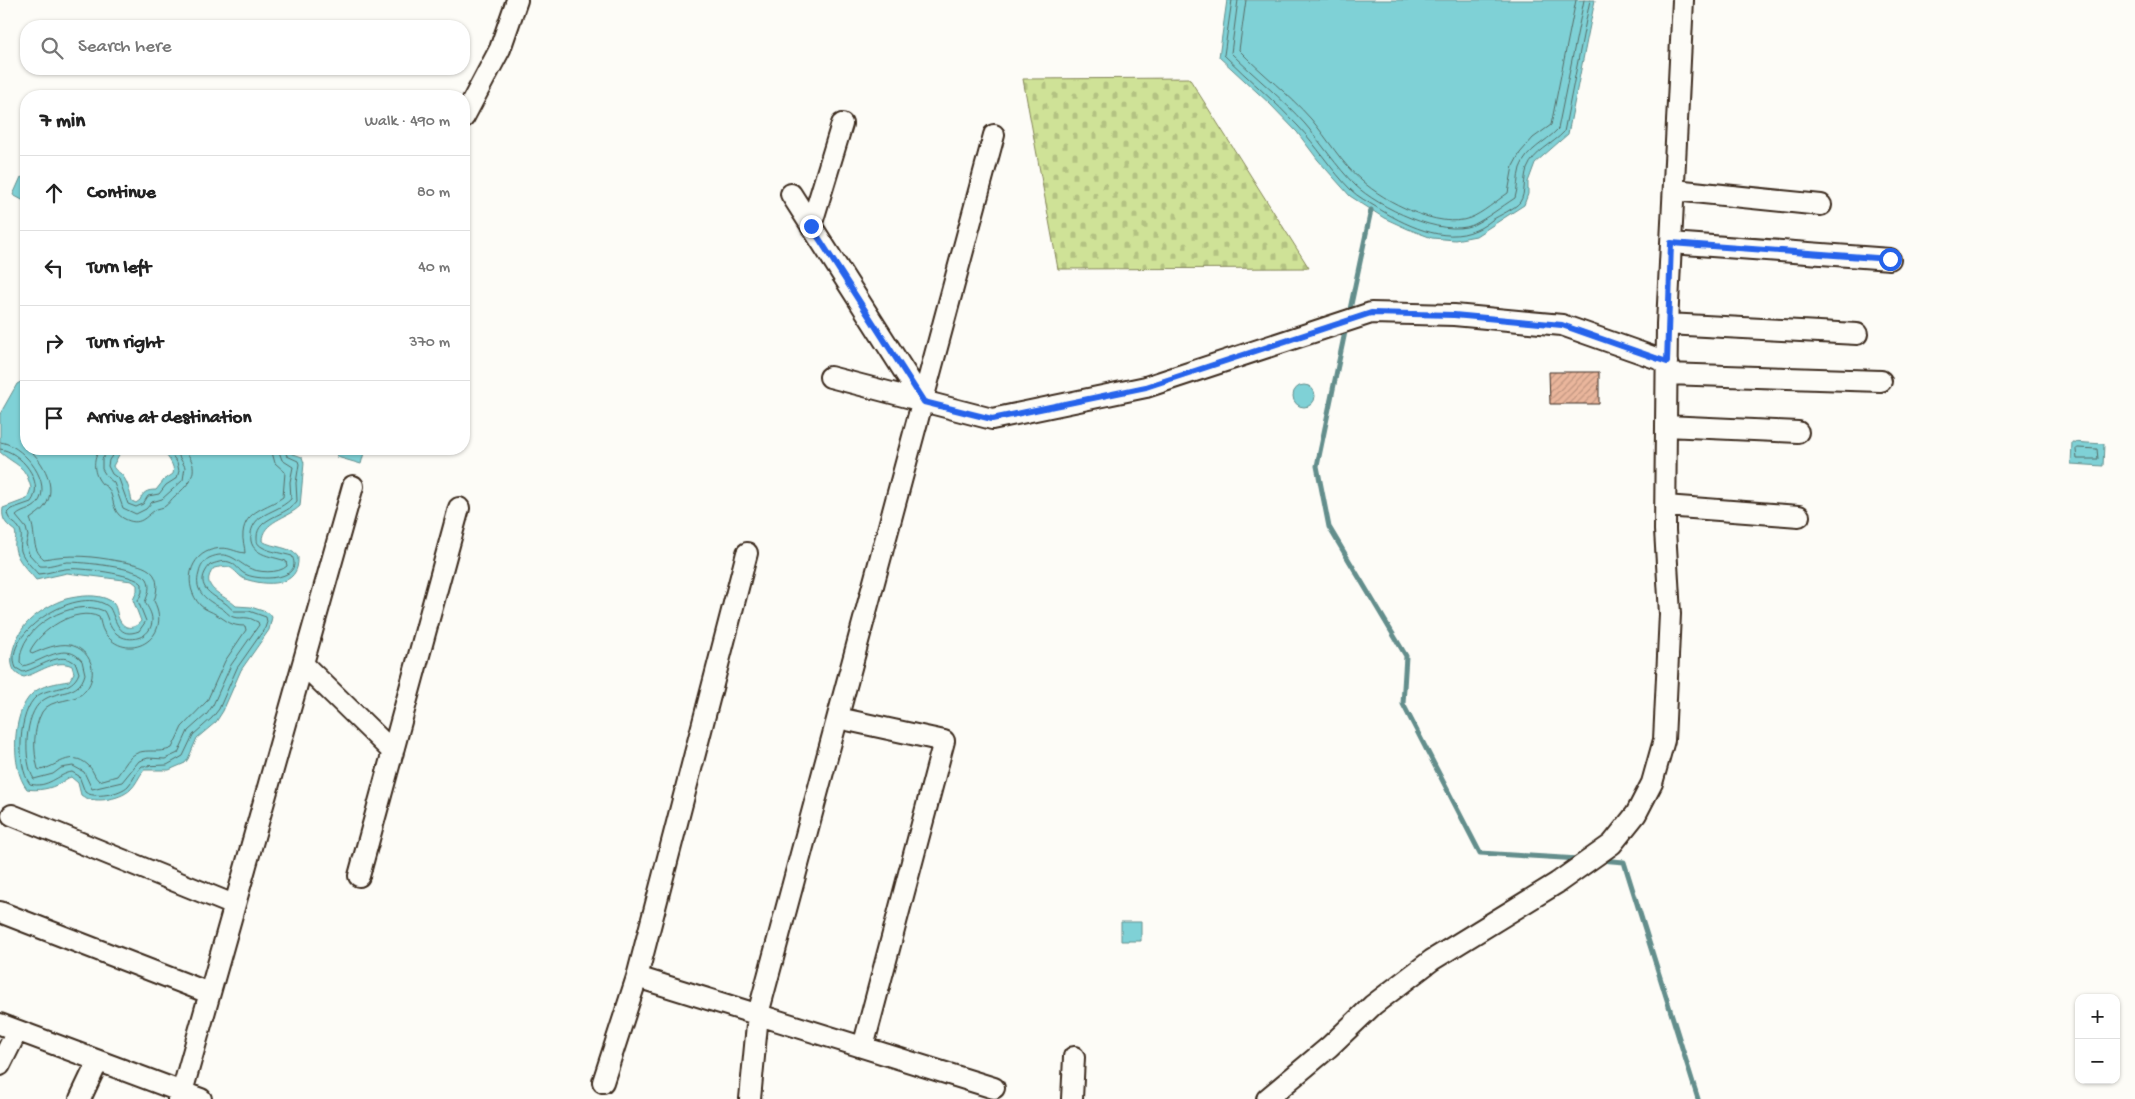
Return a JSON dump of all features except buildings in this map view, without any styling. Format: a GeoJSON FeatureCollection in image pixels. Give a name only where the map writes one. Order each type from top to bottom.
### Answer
{"type":"FeatureCollection","features":[{"type":"Feature","properties":{"kind":"street"},"geometry":{"type":"LineString","coordinates":[[470,106],[500,49],[516,0]]}},
{"type":"Feature","properties":{"kind":"street"},"geometry":{"type":"LineString","coordinates":[[1267,1099],[1328,1047],[1373,1005],[1432,960],[1557,883],[1612,844],[1636,814],[1652,783],[1664,740],[1670,614],[1665,506],[1667,324],[1683,0]]}},
{"type":"Feature","properties":{"kind":"street"},"geometry":{"type":"LineString","coordinates":[[811,226],[842,124]]}},
{"type":"Feature","properties":{"kind":"street"},"geometry":{"type":"LineString","coordinates":[[750,1099],[758,1014],[924,402],[994,135]]}},
{"type":"Feature","properties":{"kind":"street"},"geometry":{"type":"LineString","coordinates":[[1674,190],[1821,206]]}},
{"type":"Feature","properties":{"kind":"street"},"geometry":{"type":"LineString","coordinates":[[791,194],[924,402]]}},
{"type":"Feature","properties":{"kind":"street"},"geometry":{"type":"LineString","coordinates":[[1671,243],[1890,259]]}},
{"type":"Feature","properties":{"kind":"street"},"geometry":{"type":"LineString","coordinates":[[830,377],[992,419],[1146,387],[1371,313],[1454,315],[1562,325],[1667,368],[1882,381]]}},
{"type":"Feature","properties":{"kind":"street"},"geometry":{"type":"LineString","coordinates":[[1667,324],[1857,334]]}},
{"type":"Feature","properties":{"kind":"street"},"geometry":{"type":"LineString","coordinates":[[1666,426],[1798,432]]}},
{"type":"Feature","properties":{"kind":"street"},"geometry":{"type":"LineString","coordinates":[[180,1095],[353,486]]}},
{"type":"Feature","properties":{"kind":"street"},"geometry":{"type":"LineString","coordinates":[[1665,506],[1798,516]]}},
{"type":"Feature","properties":{"kind":"street"},"geometry":{"type":"LineString","coordinates":[[359,876],[459,508]]}},
{"type":"Feature","properties":{"kind":"street"},"geometry":{"type":"LineString","coordinates":[[603,1082],[637,977],[747,553]]}},
{"type":"Feature","properties":{"kind":"street"},"geometry":{"type":"LineString","coordinates":[[302,664],[393,752]]}},
{"type":"Feature","properties":{"kind":"street"},"geometry":{"type":"LineString","coordinates":[[838,718],[944,741],[864,1047]]}},
{"type":"Feature","properties":{"kind":"street"},"geometry":{"type":"LineString","coordinates":[[12,815],[234,905]]}},
{"type":"Feature","properties":{"kind":"street"},"geometry":{"type":"LineString","coordinates":[[0,912],[210,993]]}},
{"type":"Feature","properties":{"kind":"street"},"geometry":{"type":"LineString","coordinates":[[637,977],[994,1088]]}},
{"type":"Feature","properties":{"kind":"street"},"geometry":{"type":"LineString","coordinates":[[0,1064],[9,1027],[180,1095],[201,1099]]}},
{"type":"Feature","properties":{"kind":"street"},"geometry":{"type":"LineString","coordinates":[[1072,1099],[1074,1058]]}},
{"type":"Feature","properties":{"kind":"street"},"geometry":{"type":"LineString","coordinates":[[80,1099],[98,1061]]}},
{"type":"Feature","properties":{"kind":"green space"},"geometry":{"type":"Polygon","coordinates":[[[1189,78],[1309,268],[1058,269],[1023,79],[1189,78]]]}},
{"type":"Feature","properties":{"kind":"water"},"geometry":{"type":"Polygon","coordinates":[[[1227,0],[1595,0],[1568,134],[1535,163],[1528,182],[1528,194],[1524,205],[1476,236],[1455,240],[1432,238],[1408,229],[1384,218],[1350,196],[1318,160],[1297,132],[1219,57],[1227,0]]]}},
{"type":"Feature","properties":{"kind":"water"},"geometry":{"type":"Polygon","coordinates":[[[20,179],[20,199],[13,195],[20,179]]]}},
{"type":"Feature","properties":{"kind":"water"},"geometry":{"type":"Polygon","coordinates":[[[20,382],[20,455],[119,455],[113,466],[125,480],[132,501],[136,503],[144,493],[156,490],[164,480],[173,474],[172,464],[166,455],[296,455],[302,457],[304,463],[300,506],[271,524],[263,534],[262,541],[295,553],[298,557],[294,574],[288,579],[272,583],[245,579],[229,567],[214,568],[210,575],[209,581],[214,590],[236,606],[251,607],[269,613],[272,617],[269,630],[241,670],[223,711],[216,722],[197,738],[185,763],[169,770],[144,770],[130,790],[105,800],[86,798],[81,795],[78,783],[71,777],[48,788],[39,790],[27,789],[18,768],[16,754],[17,726],[25,702],[40,688],[69,681],[74,673],[72,666],[60,664],[24,677],[17,674],[13,668],[13,651],[20,633],[30,620],[56,603],[66,599],[88,596],[106,598],[111,601],[115,605],[120,621],[125,626],[134,627],[141,621],[133,600],[137,591],[137,585],[132,581],[67,573],[36,580],[18,557],[15,548],[15,531],[5,522],[3,508],[27,499],[31,488],[23,470],[0,452],[0,414],[17,384],[20,382]]]}},
{"type":"Feature","properties":{"kind":"water"},"geometry":{"type":"Polygon","coordinates":[[[1304,385],[1314,392],[1315,396],[1308,406],[1304,407],[1294,400],[1293,396],[1300,386],[1304,385]]]}},
{"type":"Feature","properties":{"kind":"water"},"geometry":{"type":"Polygon","coordinates":[[[2072,442],[2104,444],[2103,466],[2071,464],[2072,442]]]}},
{"type":"Feature","properties":{"kind":"water"},"geometry":{"type":"Polygon","coordinates":[[[338,455],[363,455],[361,464],[337,457],[338,455]]]}},
{"type":"Feature","properties":{"kind":"water"},"geometry":{"type":"Polygon","coordinates":[[[1121,922],[1141,922],[1141,941],[1121,941],[1121,922]]]}},
{"type":"Feature","properties":{"kind":"waterway"},"geometry":{"type":"LineString","coordinates":[[1349,314],[1371,210]]}},
{"type":"Feature","properties":{"kind":"waterway"},"geometry":{"type":"LineString","coordinates":[[1346,327],[1317,466],[1329,527],[1406,656],[1403,704],[1480,853],[1579,859]]}},
{"type":"Feature","properties":{"kind":"waterway"},"geometry":{"type":"LineString","coordinates":[[1600,860],[1624,862],[1698,1099]]}},
{"type":"Feature","properties":{"kind":"route"},"geometry":{"type":"LineString","coordinates":[[811,226],[924,402],[992,419],[1146,387],[1371,313],[1454,315],[1562,325],[1667,362],[1671,243],[1890,259]]}}]}
